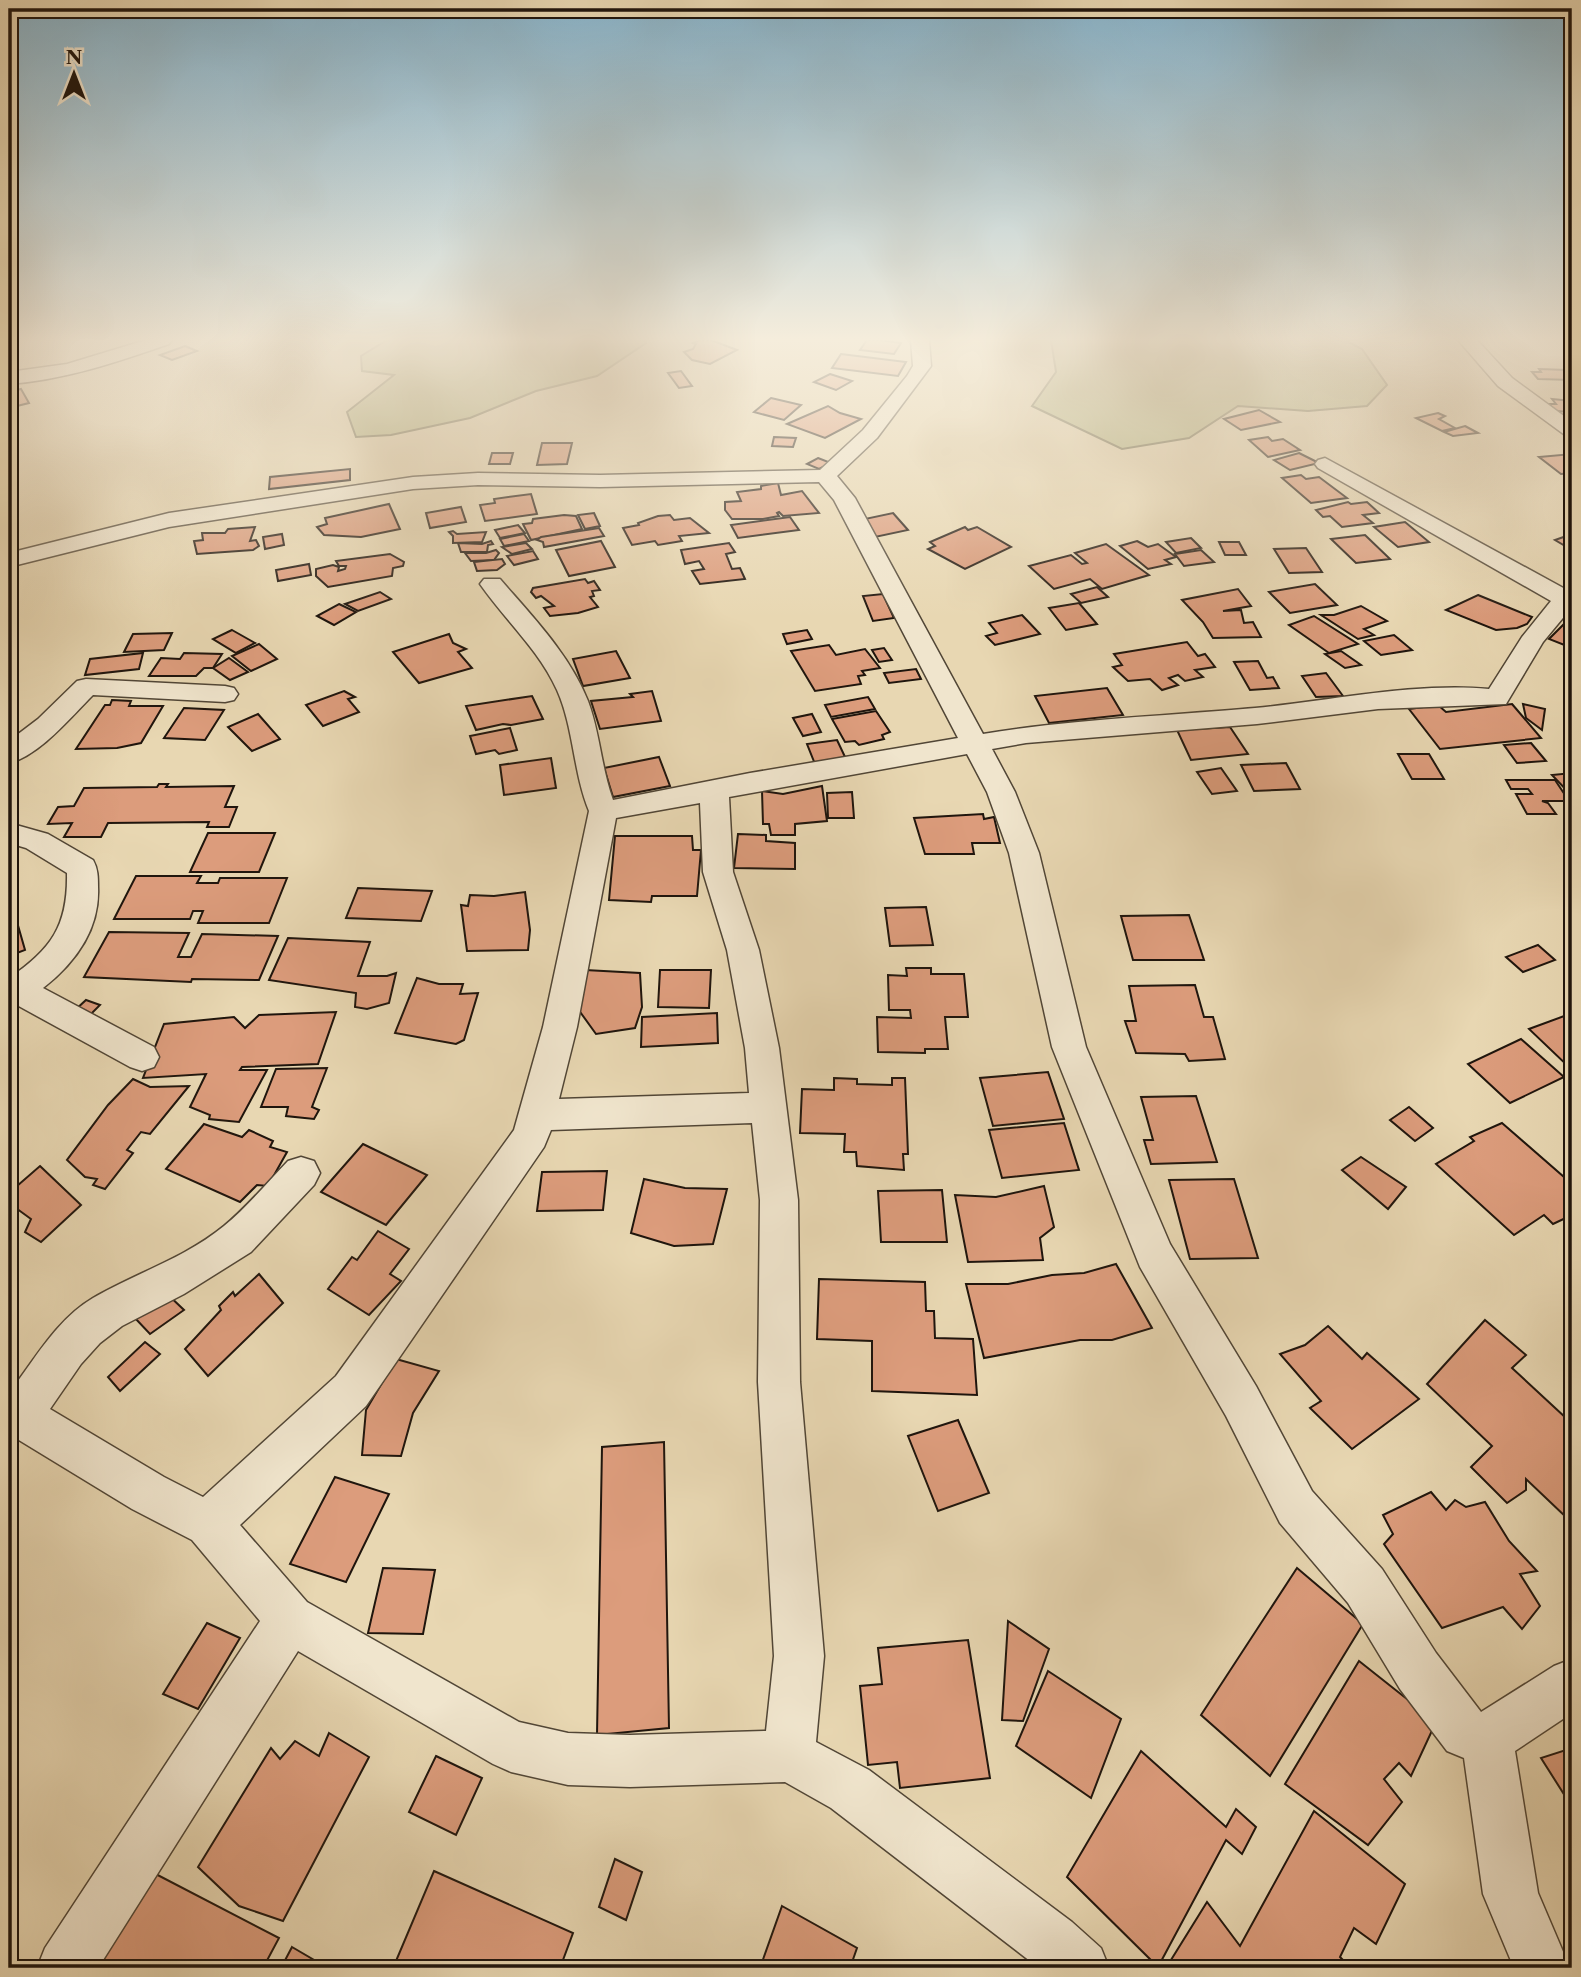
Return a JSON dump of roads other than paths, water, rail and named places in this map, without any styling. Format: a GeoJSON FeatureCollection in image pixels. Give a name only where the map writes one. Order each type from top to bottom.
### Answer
{"type":"FeatureCollection","features":[{"type":"Feature","properties":{"kind":"street"},"geometry":{"type":"LineString","coordinates":[[9,560],[169,520],[413,483],[478,479],[600,481],[773,475],[825,476],[871,432]]}},
{"type":"Feature","properties":{"kind":"street"},"geometry":{"type":"LineString","coordinates":[[603,811],[714,792],[750,782],[1026,735],[1257,716],[1378,701],[1476,696],[1497,698],[1542,627],[1569,598],[1325,464]]}},
{"type":"Feature","properties":{"kind":"street"},"geometry":{"type":"LineString","coordinates":[[825,476],[844,498],[1001,792],[1024,853],[1069,1047],[1154,1254],[1241,1401],[1296,1507],[1365,1586],[1418,1671],[1465,1733],[1487,1739],[1572,1685]]}},
{"type":"Feature","properties":{"kind":"street"},"geometry":{"type":"LineString","coordinates":[[208,1524],[351,1391],[531,1136],[562,1014],[603,811],[596,794],[575,700],[546,651],[492,584]]}},
{"type":"Feature","properties":{"kind":"street"},"geometry":{"type":"LineString","coordinates":[[9,754],[48,725],[86,687],[225,694]]}},
{"type":"Feature","properties":{"kind":"street"},"geometry":{"type":"LineString","coordinates":[[714,792],[718,872],[743,950],[762,1048],[779,1200],[779,1382],[799,1656],[789,1756]]}},
{"type":"Feature","properties":{"kind":"street"},"geometry":{"type":"LineString","coordinates":[[9,832],[37,841],[82,868],[82,908],[66,946],[27,984],[12,991]]}},
{"type":"Feature","properties":{"kind":"street"},"geometry":{"type":"LineString","coordinates":[[12,991],[142,1057]]}},
{"type":"Feature","properties":{"kind":"street"},"geometry":{"type":"LineString","coordinates":[[537,1115],[767,1108]]}},
{"type":"Feature","properties":{"kind":"street"},"geometry":{"type":"LineString","coordinates":[[9,1408],[27,1405],[66,1350],[85,1329],[107,1312],[170,1281],[237,1239],[300,1173]]}},
{"type":"Feature","properties":{"kind":"street"},"geometry":{"type":"LineString","coordinates":[[9,1408],[148,1493],[208,1524],[290,1619],[511,1746],[568,1759],[630,1761],[789,1756],[850,1789],[1041,1934],[1081,1968]]}},
{"type":"Feature","properties":{"kind":"street"},"geometry":{"type":"LineString","coordinates":[[65,1968],[290,1619]]}},
{"type":"Feature","properties":{"kind":"street"},"geometry":{"type":"LineString","coordinates":[[1487,1739],[1511,1894],[1542,1968]]}}]}
